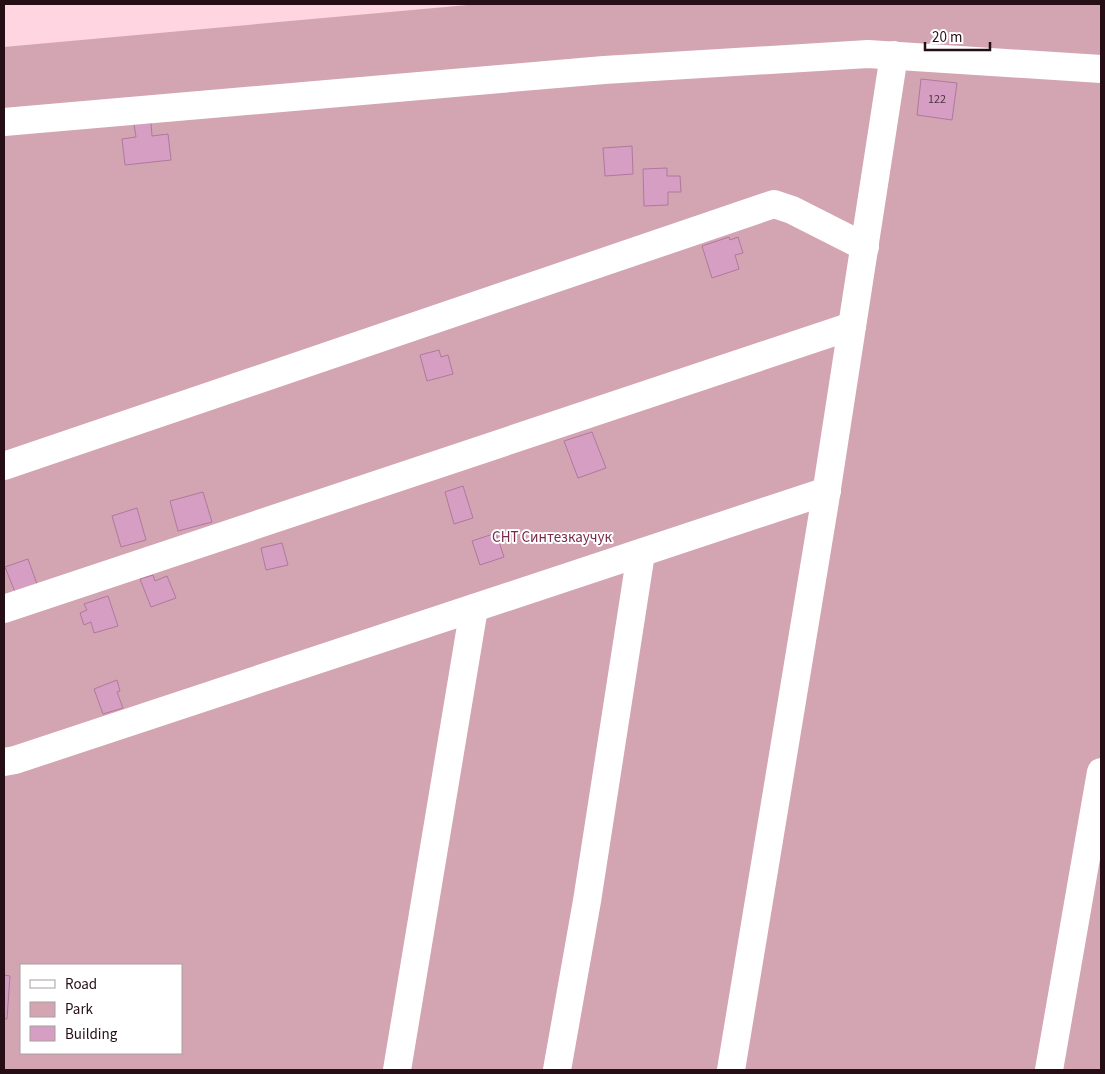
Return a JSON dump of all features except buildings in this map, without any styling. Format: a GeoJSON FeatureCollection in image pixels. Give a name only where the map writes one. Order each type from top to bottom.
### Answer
{"type":"FeatureCollection","features":[{"type":"Feature","properties":{"kind":"street"},"geometry":{"type":"LineString","coordinates":[[4,122],[604,70],[868,54],[894,54],[1101,70]]}},
{"type":"Feature","properties":{"kind":"street"},"geometry":{"type":"LineString","coordinates":[[731,1070],[827,491],[894,54]]}},
{"type":"Feature","properties":{"kind":"street"},"geometry":{"type":"LineString","coordinates":[[4,466],[774,204],[792,210],[864,247]]}},
{"type":"Feature","properties":{"kind":"street"},"geometry":{"type":"LineString","coordinates":[[4,609],[852,326]]}},
{"type":"Feature","properties":{"kind":"street"},"geometry":{"type":"LineString","coordinates":[[4,762],[15,760],[827,491]]}},
{"type":"Feature","properties":{"kind":"street"},"geometry":{"type":"LineString","coordinates":[[557,1070],[587,901],[641,553]]}},
{"type":"Feature","properties":{"kind":"street"},"geometry":{"type":"LineString","coordinates":[[397,1070],[474,608]]}},
{"type":"Feature","properties":{"kind":"street"},"geometry":{"type":"LineString","coordinates":[[1049,1070],[1101,772]]}},
{"type":"Feature","properties":{"kind":"green space","name":"СНТ Синтезкаучук"},"geometry":{"type":"Polygon","coordinates":[[[479,4],[1101,4],[1101,1070],[4,1070],[4,47],[479,4]]]}}]}
